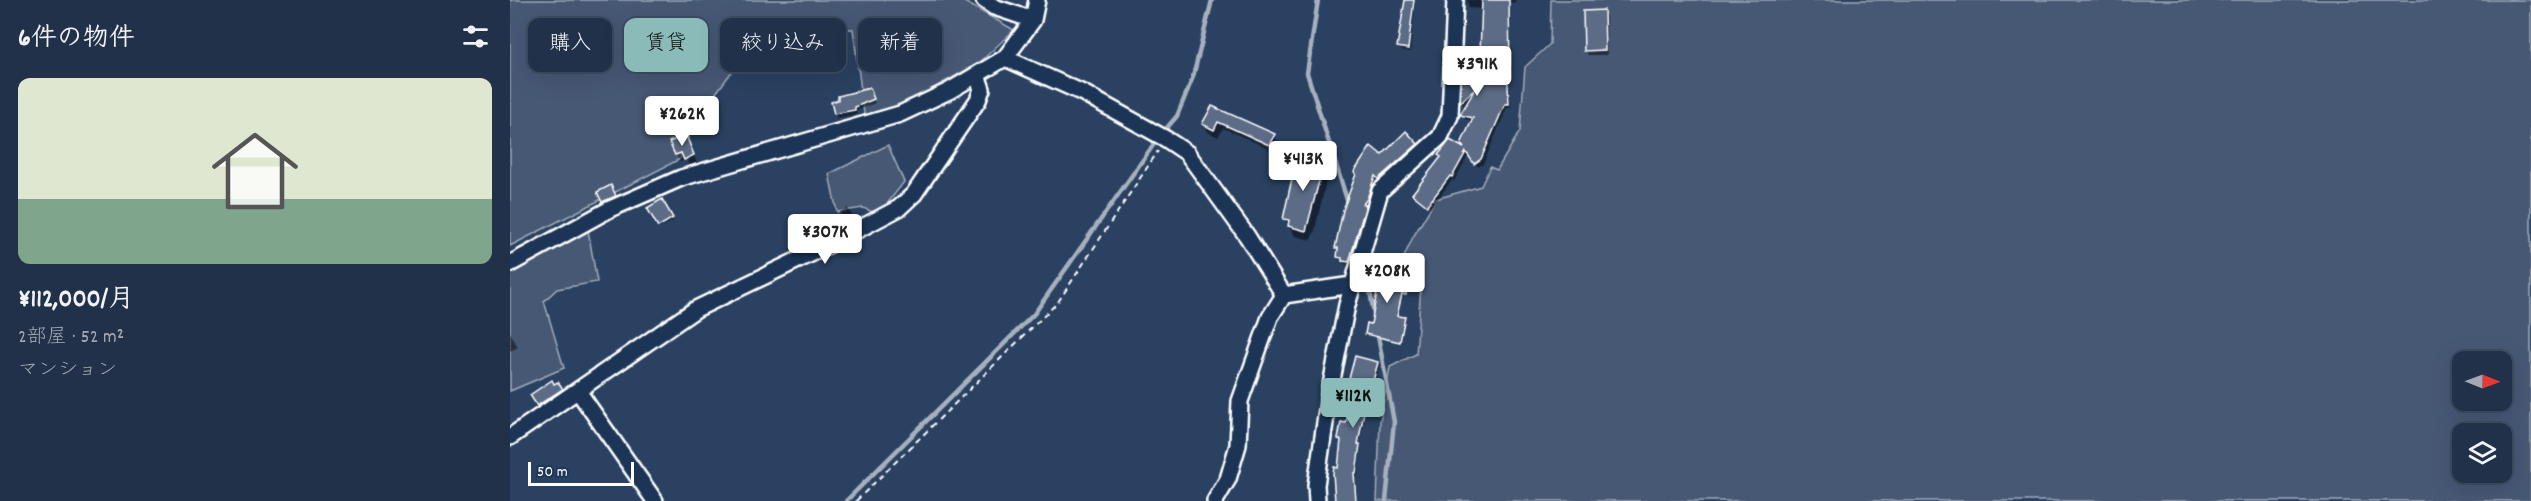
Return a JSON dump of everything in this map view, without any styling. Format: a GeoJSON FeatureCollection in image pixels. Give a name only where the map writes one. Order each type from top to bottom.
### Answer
{"type":"FeatureCollection","features":[{"type":"Feature","properties":{"kind":"street"},"geometry":{"type":"LineString","coordinates":[[984,0],[994,7],[1033,20]]}},
{"type":"Feature","properties":{"kind":"street"},"geometry":{"type":"LineString","coordinates":[[510,264],[610,209],[681,178],[900,114],[949,92],[1005,58],[1033,20],[1037,0]]}},
{"type":"Feature","properties":{"kind":"street"},"geometry":{"type":"LineString","coordinates":[[1317,501],[1316,484],[1329,395],[1352,285],[1380,191],[1440,137],[1450,116],[1455,0]]}},
{"type":"Feature","properties":{"kind":"street"},"geometry":{"type":"LineString","coordinates":[[1005,58],[1083,93],[1167,139],[1187,153],[1247,236],[1284,295]]}},
{"type":"Feature","properties":{"kind":"street"},"geometry":{"type":"LineString","coordinates":[[510,437],[696,309],[899,208],[914,194],[978,100],[982,89],[977,75]]}},
{"type":"Feature","properties":{"kind":"street"},"geometry":{"type":"LineString","coordinates":[[1215,501],[1228,479],[1238,445],[1240,401],[1270,317],[1284,295],[1352,285]]}},
{"type":"Feature","properties":{"kind":"street"},"geometry":{"type":"LineString","coordinates":[[578,391],[655,501]]}},
{"type":"Feature","properties":{"kind":"path"},"geometry":{"type":"LineString","coordinates":[[856,501],[1058,302],[1167,139]]}},
{"type":"Feature","properties":{"kind":"shaded area"},"geometry":{"type":"Polygon","coordinates":[[[510,0],[961,0],[1014,30],[979,63],[908,102],[865,121],[859,72],[942,72],[942,18],[858,18],[858,67],[853,29],[846,29],[846,18],[720,18],[720,72],[732,72],[683,146],[680,159],[510,246],[510,0]]]}},
{"type":"Feature","properties":{"kind":"shaded area"},"geometry":{"type":"Polygon","coordinates":[[[1551,0],[2531,0],[2531,501],[1377,501],[1380,421],[1390,367],[1416,354],[1421,285],[1398,270],[1413,237],[1436,199],[1481,186],[1490,167],[1497,170],[1520,131],[1525,67],[1550,44],[1551,0]]]}},
{"type":"Feature","properties":{"kind":"shaded area"},"geometry":{"type":"Polygon","coordinates":[[[888,145],[904,182],[887,204],[873,212],[863,208],[837,212],[829,174],[888,145]]]}},
{"type":"Feature","properties":{"kind":"shaded area"},"geometry":{"type":"Polygon","coordinates":[[[588,230],[597,282],[557,289],[544,301],[564,368],[510,391],[510,274],[588,230]]]}},
{"type":"Feature","properties":{"kind":"building"},"geometry":{"type":"Polygon","coordinates":[[[1405,0],[1414,0],[1408,49],[1397,47],[1405,0]]]}},
{"type":"Feature","properties":{"kind":"building"},"geometry":{"type":"Polygon","coordinates":[[[1482,0],[1509,0],[1510,66],[1507,66],[1509,104],[1505,104],[1481,159],[1474,164],[1466,152],[1452,177],[1450,176],[1427,206],[1412,194],[1441,157],[1438,155],[1450,140],[1464,148],[1461,144],[1473,118],[1460,115],[1475,89],[1460,103],[1462,57],[1480,54],[1482,0]]]}},
{"type":"Feature","properties":{"kind":"building"},"geometry":{"type":"Polygon","coordinates":[[[1604,10],[1605,50],[1584,51],[1583,11],[1604,10]]]}},
{"type":"Feature","properties":{"kind":"building"},"geometry":{"type":"Polygon","coordinates":[[[870,88],[874,99],[855,107],[855,110],[834,114],[831,102],[838,100],[838,96],[870,88]]]}},
{"type":"Feature","properties":{"kind":"building"},"geometry":{"type":"Polygon","coordinates":[[[1212,106],[1275,134],[1269,145],[1218,122],[1214,130],[1202,124],[1212,106]]]}},
{"type":"Feature","properties":{"kind":"building"},"geometry":{"type":"Polygon","coordinates":[[[1406,131],[1418,144],[1378,179],[1375,176],[1363,204],[1366,205],[1349,262],[1342,261],[1342,258],[1337,257],[1338,248],[1335,248],[1343,210],[1356,174],[1354,172],[1371,146],[1382,155],[1406,131]]]}},
{"type":"Feature","properties":{"kind":"building"},"geometry":{"type":"Polygon","coordinates":[[[686,135],[694,155],[684,160],[681,153],[675,155],[669,142],[686,135]]]}},
{"type":"Feature","properties":{"kind":"building"},"geometry":{"type":"Polygon","coordinates":[[[1297,156],[1324,162],[1306,231],[1288,226],[1289,220],[1283,219],[1297,156]]]}},
{"type":"Feature","properties":{"kind":"building"},"geometry":{"type":"Polygon","coordinates":[[[611,185],[616,196],[602,202],[597,192],[611,185]]]}},
{"type":"Feature","properties":{"kind":"building"},"geometry":{"type":"Polygon","coordinates":[[[662,199],[673,218],[658,227],[647,208],[662,199]]]}},
{"type":"Feature","properties":{"kind":"building"},"geometry":{"type":"Polygon","coordinates":[[[1376,264],[1399,268],[1397,279],[1408,281],[1406,295],[1402,294],[1397,316],[1405,317],[1400,342],[1365,334],[1367,323],[1371,324],[1377,292],[1372,291],[1376,264]]]}},
{"type":"Feature","properties":{"kind":"building"},"geometry":{"type":"Polygon","coordinates":[[[1355,356],[1378,362],[1369,397],[1367,396],[1358,444],[1360,444],[1356,473],[1354,473],[1356,501],[1335,501],[1333,473],[1334,467],[1338,468],[1341,440],[1338,439],[1341,422],[1346,423],[1352,392],[1346,390],[1355,356]]]}},
{"type":"Feature","properties":{"kind":"building"},"geometry":{"type":"Polygon","coordinates":[[[552,380],[554,384],[558,382],[563,389],[537,406],[530,395],[552,380]]]}},
{"type":"Feature","properties":{"kind":"waterway"},"geometry":{"type":"LineString","coordinates":[[846,501],[1034,314],[1159,137],[1177,116],[1193,77],[1212,0]]}},
{"type":"Feature","properties":{"kind":"waterway"},"geometry":{"type":"LineString","coordinates":[[1318,0],[1307,73],[1348,203]]}},
{"type":"Feature","properties":{"kind":"waterway"},"geometry":{"type":"LineString","coordinates":[[1365,263],[1374,314]]}},
{"type":"Feature","properties":{"kind":"waterway"},"geometry":{"type":"LineString","coordinates":[[1377,331],[1394,422],[1386,501]]}}]}
